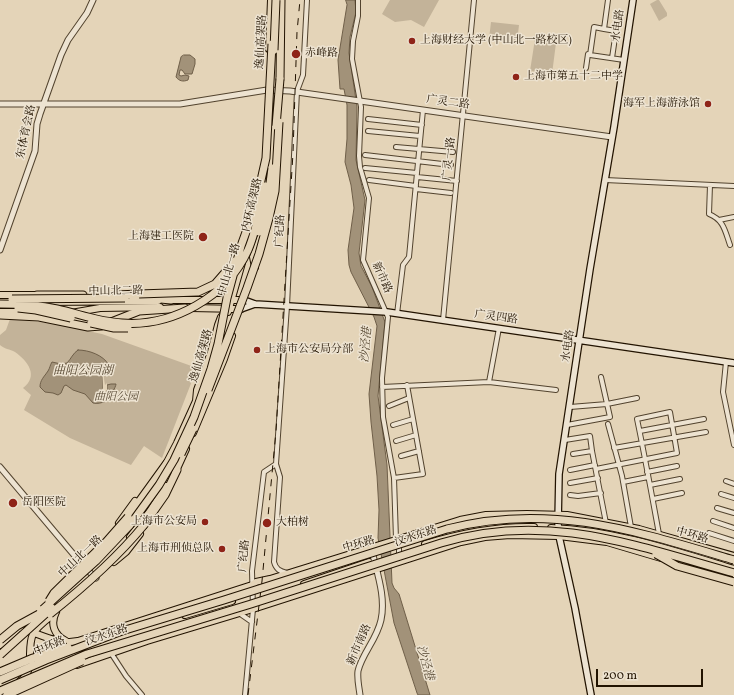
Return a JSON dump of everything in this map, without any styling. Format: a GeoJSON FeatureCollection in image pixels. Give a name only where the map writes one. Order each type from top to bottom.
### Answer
{"type":"FeatureCollection","features":[{"type":"Feature","properties":{"kind":"highway","name":"内环高架路"},"geometry":{"type":"LineString","coordinates":[[0,302],[34,305],[94,319],[140,324],[166,319],[185,311],[206,299],[228,279],[247,251],[257,218],[265,183],[272,124],[276,0]]}},
{"type":"Feature","properties":{"kind":"highway","name":"逸仙高架路"},"geometry":{"type":"LineString","coordinates":[[0,648],[96,561],[130,525],[160,485],[174,460],[194,417],[211,370],[227,298],[241,246],[254,207],[266,158],[276,0]]}},
{"type":"Feature","properties":{"kind":"highway","name":"内环高架路"},"geometry":{"type":"LineString","coordinates":[[0,308],[36,310],[114,328],[140,328],[167,323],[194,312],[210,302],[233,280],[245,265],[255,244],[262,224],[268,198],[280,79],[282,0]]}},
{"type":"Feature","properties":{"kind":"highway"},"geometry":{"type":"LineString","coordinates":[[255,271],[276,204],[280,159],[280,79]]}},
{"type":"Feature","properties":{"kind":"highway","name":"逸仙高架路"},"geometry":{"type":"LineString","coordinates":[[0,656],[23,630],[90,574],[128,535],[152,503],[168,478],[187,443],[247,288],[259,254],[269,218],[275,191],[279,122],[278,105]]}},
{"type":"Feature","properties":{"kind":"highway"},"geometry":{"type":"LineString","coordinates":[[37,295],[198,292],[215,284],[230,268],[242,252],[257,218]]}},
{"type":"Feature","properties":{"kind":"highway"},"geometry":{"type":"LineString","coordinates":[[0,302],[125,298],[171,300]]}},
{"type":"Feature","properties":{"kind":"highway"},"geometry":{"type":"LineString","coordinates":[[0,315],[27,316],[88,328],[101,326],[139,312],[185,308]]}},
{"type":"Feature","properties":{"kind":"highway"},"geometry":{"type":"LineString","coordinates":[[0,640],[17,626],[41,611],[54,593],[102,547],[128,517],[167,463]]}},
{"type":"Feature","properties":{"kind":"highway"},"geometry":{"type":"LineString","coordinates":[[23,630],[87,585],[111,563],[144,525],[165,495],[178,469]]}},
{"type":"Feature","properties":{"kind":"highway","name":"中环路"},"geometry":{"type":"LineString","coordinates":[[0,680],[66,652],[122,631],[462,524],[498,519],[530,517],[570,519],[619,527],[734,560]]}},
{"type":"Feature","properties":{"kind":"highway","name":"中环路"},"geometry":{"type":"LineString","coordinates":[[0,690],[87,654],[113,650],[470,534],[517,530],[568,532],[614,540],[734,572]]}},
{"type":"Feature","properties":{"kind":"highway"},"geometry":{"type":"LineString","coordinates":[[645,548],[677,566],[734,582]]}},
{"type":"Feature","properties":{"kind":"highway"},"geometry":{"type":"LineString","coordinates":[[0,672],[33,658],[122,631]]}},
{"type":"Feature","properties":{"kind":"highway"},"geometry":{"type":"LineString","coordinates":[[7,695],[113,650]]}},
{"type":"Feature","properties":{"kind":"main road","name":"中山北一路"},"geometry":{"type":"LineString","coordinates":[[34,632],[85,583],[95,577],[150,511],[178,469],[224,359],[236,310],[232,299],[257,218],[263,170],[271,0]]}},
{"type":"Feature","properties":{"kind":"main road","name":"中山北一路"},"geometry":{"type":"LineString","coordinates":[[217,376],[225,340],[231,323],[236,310],[244,300],[255,271],[253,257],[272,200],[277,171],[282,0]]}},
{"type":"Feature","properties":{"kind":"main road","name":"水电路"},"geometry":{"type":"LineString","coordinates":[[591,695],[575,608],[559,536],[558,514],[560,474],[590,269],[633,0]]}},
{"type":"Feature","properties":{"kind":"main road"},"geometry":{"type":"LineString","coordinates":[[200,299],[220,284],[234,269],[239,260],[250,230],[257,218]]}},
{"type":"Feature","properties":{"kind":"main road"},"geometry":{"type":"LineString","coordinates":[[0,295],[37,295]]}},
{"type":"Feature","properties":{"kind":"main road"},"geometry":{"type":"LineString","coordinates":[[17,301],[37,295]]}},
{"type":"Feature","properties":{"kind":"main road","name":"中山北二路"},"geometry":{"type":"LineString","coordinates":[[0,302],[110,302],[200,299],[244,300]]}},
{"type":"Feature","properties":{"kind":"main road","name":"广灵四路"},"geometry":{"type":"LineString","coordinates":[[244,300],[255,304],[385,312],[734,363]]}},
{"type":"Feature","properties":{"kind":"main road","name":"广灵四路"},"geometry":{"type":"LineString","coordinates":[[236,310],[255,304]]}},
{"type":"Feature","properties":{"kind":"main road","name":"中山北二路"},"geometry":{"type":"LineString","coordinates":[[0,312],[22,312],[53,315],[89,309],[158,306],[236,310]]}},
{"type":"Feature","properties":{"kind":"main road","name":"中山北一路"},"geometry":{"type":"LineString","coordinates":[[0,645],[23,630],[78,574],[83,565],[114,530],[147,485],[167,463],[196,401],[197,390],[211,352],[220,317],[236,310]]}},
{"type":"Feature","properties":{"kind":"main road","name":"汶水东路"},"geometry":{"type":"LineString","coordinates":[[68,642],[78,641],[252,585],[256,582],[270,579],[396,539],[460,520],[486,515],[558,514],[631,527],[734,556]]}},
{"type":"Feature","properties":{"kind":"main road"},"geometry":{"type":"LineString","coordinates":[[466,527],[476,517]]}},
{"type":"Feature","properties":{"kind":"main road","name":"汶水东路"},"geometry":{"type":"LineString","coordinates":[[25,684],[60,664],[76,657],[466,527],[490,522],[534,520],[734,563]]}},
{"type":"Feature","properties":{"kind":"main road","name":"汶水东路"},"geometry":{"type":"LineString","coordinates":[[399,550],[481,530],[511,527],[582,524],[621,532],[704,557],[734,569]]}},
{"type":"Feature","properties":{"kind":"main road"},"geometry":{"type":"LineString","coordinates":[[469,540],[481,530]]}},
{"type":"Feature","properties":{"kind":"main road","name":"汶水东路"},"geometry":{"type":"LineString","coordinates":[[1,695],[25,684],[113,650],[253,609],[469,540],[510,535],[559,536],[607,542],[675,562],[734,582]]}},
{"type":"Feature","properties":{"kind":"main road"},"geometry":{"type":"LineString","coordinates":[[611,536],[624,548]]}},
{"type":"Feature","properties":{"kind":"main road"},"geometry":{"type":"LineString","coordinates":[[680,540],[704,557]]}},
{"type":"Feature","properties":{"kind":"main road"},"geometry":{"type":"LineString","coordinates":[[347,555],[338,569],[354,576]]}},
{"type":"Feature","properties":{"kind":"main road"},"geometry":{"type":"LineString","coordinates":[[675,562],[704,557]]}},
{"type":"Feature","properties":{"kind":"main road","name":"汶水东路"},"geometry":{"type":"LineString","coordinates":[[23,630],[34,632],[58,641],[81,644],[93,643],[253,597]]}},
{"type":"Feature","properties":{"kind":"main road"},"geometry":{"type":"LineString","coordinates":[[58,610],[53,620],[53,626],[59,637],[68,642]]}},
{"type":"Feature","properties":{"kind":"main road"},"geometry":{"type":"LineString","coordinates":[[168,612],[184,616]]}},
{"type":"Feature","properties":{"kind":"main road"},"geometry":{"type":"LineString","coordinates":[[9,685],[24,672],[34,632]]}},
{"type":"Feature","properties":{"kind":"main road"},"geometry":{"type":"LineString","coordinates":[[1,695],[25,677],[28,671],[30,647]]}},
{"type":"Feature","properties":{"kind":"main road"},"geometry":{"type":"LineString","coordinates":[[0,690],[25,677]]}},
{"type":"Feature","properties":{"kind":"street","name":"东体育会路"},"geometry":{"type":"LineString","coordinates":[[0,250],[35,151],[37,124],[43,104],[64,48],[87,13],[93,0]]}},
{"type":"Feature","properties":{"kind":"street","name":"广纪路"},"geometry":{"type":"LineString","coordinates":[[289,573],[280,571],[274,562],[280,477],[276,464],[287,306],[297,91],[303,76],[307,0]]}},
{"type":"Feature","properties":{"kind":"street","name":"新市路"},"geometry":{"type":"LineString","coordinates":[[358,0],[358,16],[353,41],[352,59],[358,101],[361,110],[360,167],[369,198],[363,260],[388,320],[382,378],[383,417],[394,478],[396,539],[399,550]]}},
{"type":"Feature","properties":{"kind":"street","name":"广灵一路"},"geometry":{"type":"LineString","coordinates":[[443,320],[474,0]]}},
{"type":"Feature","properties":{"kind":"street"},"geometry":{"type":"LineString","coordinates":[[604,29],[608,0]]}},
{"type":"Feature","properties":{"kind":"street"},"geometry":{"type":"LineString","coordinates":[[586,68],[588,54],[590,55],[594,27],[616,30],[612,58]]}},
{"type":"Feature","properties":{"kind":"street"},"geometry":{"type":"LineString","coordinates":[[590,55],[624,60]]}},
{"type":"Feature","properties":{"kind":"street"},"geometry":{"type":"LineString","coordinates":[[0,104],[180,104],[267,90],[280,90]]}},
{"type":"Feature","properties":{"kind":"street","name":"广灵二路"},"geometry":{"type":"LineString","coordinates":[[280,90],[297,91],[358,101],[612,136]]}},
{"type":"Feature","properties":{"kind":"street"},"geometry":{"type":"LineString","coordinates":[[397,314],[403,265],[409,257],[423,110]]}},
{"type":"Feature","properties":{"kind":"street"},"geometry":{"type":"LineString","coordinates":[[368,119],[422,125]]}},
{"type":"Feature","properties":{"kind":"street"},"geometry":{"type":"LineString","coordinates":[[368,131],[420,136]]}},
{"type":"Feature","properties":{"kind":"street"},"geometry":{"type":"LineString","coordinates":[[396,146],[453,152]]}},
{"type":"Feature","properties":{"kind":"street"},"geometry":{"type":"LineString","coordinates":[[365,155],[451,165]]}},
{"type":"Feature","properties":{"kind":"street"},"geometry":{"type":"LineString","coordinates":[[365,168],[457,181]]}},
{"type":"Feature","properties":{"kind":"street"},"geometry":{"type":"LineString","coordinates":[[369,180],[451,193]]}},
{"type":"Feature","properties":{"kind":"street"},"geometry":{"type":"LineString","coordinates":[[605,180],[734,186]]}},
{"type":"Feature","properties":{"kind":"street"},"geometry":{"type":"LineString","coordinates":[[710,185],[709,214],[719,220],[722,224],[730,245]]}},
{"type":"Feature","properties":{"kind":"street"},"geometry":{"type":"LineString","coordinates":[[719,220],[734,217]]}},
{"type":"Feature","properties":{"kind":"street"},"geometry":{"type":"LineString","coordinates":[[489,382],[499,328]]}},
{"type":"Feature","properties":{"kind":"street"},"geometry":{"type":"LineString","coordinates":[[726,362],[723,392],[734,445]]}},
{"type":"Feature","properties":{"kind":"street"},"geometry":{"type":"LineString","coordinates":[[567,425],[610,417],[601,377]]}},
{"type":"Feature","properties":{"kind":"street"},"geometry":{"type":"LineString","coordinates":[[382,386],[489,382],[556,390]]}},
{"type":"Feature","properties":{"kind":"street"},"geometry":{"type":"LineString","coordinates":[[394,478],[423,474],[407,385]]}},
{"type":"Feature","properties":{"kind":"street"},"geometry":{"type":"LineString","coordinates":[[388,406],[409,398]]}},
{"type":"Feature","properties":{"kind":"street"},"geometry":{"type":"LineString","coordinates":[[570,407],[607,404],[636,398]]}},
{"type":"Feature","properties":{"kind":"street"},"geometry":{"type":"LineString","coordinates":[[570,470],[619,464],[645,459],[677,453],[670,412],[637,419],[640,431],[642,444],[645,459],[647,472],[659,534]]}},
{"type":"Feature","properties":{"kind":"street"},"geometry":{"type":"LineString","coordinates":[[393,425],[413,419]]}},
{"type":"Feature","properties":{"kind":"street"},"geometry":{"type":"LineString","coordinates":[[640,431],[704,419]]}},
{"type":"Feature","properties":{"kind":"street"},"geometry":{"type":"LineString","coordinates":[[608,424],[619,464],[631,527]]}},
{"type":"Feature","properties":{"kind":"street"},"geometry":{"type":"LineString","coordinates":[[614,448],[706,432]]}},
{"type":"Feature","properties":{"kind":"street"},"geometry":{"type":"LineString","coordinates":[[396,440],[416,435]]}},
{"type":"Feature","properties":{"kind":"street"},"geometry":{"type":"LineString","coordinates":[[565,440],[590,436],[606,523]]}},
{"type":"Feature","properties":{"kind":"street"},"geometry":{"type":"LineString","coordinates":[[573,454],[592,451]]}},
{"type":"Feature","properties":{"kind":"street"},"geometry":{"type":"LineString","coordinates":[[401,456],[419,452]]}},
{"type":"Feature","properties":{"kind":"street","name":"广纪路"},"geometry":{"type":"LineString","coordinates":[[252,585],[252,571],[264,472],[276,464]]}},
{"type":"Feature","properties":{"kind":"street"},"geometry":{"type":"LineString","coordinates":[[647,472],[677,466]]}},
{"type":"Feature","properties":{"kind":"street"},"geometry":{"type":"LineString","coordinates":[[0,467],[83,565],[95,577]]}},
{"type":"Feature","properties":{"kind":"street"},"geometry":{"type":"LineString","coordinates":[[623,482],[648,477]]}},
{"type":"Feature","properties":{"kind":"street"},"geometry":{"type":"LineString","coordinates":[[570,483],[598,478]]}},
{"type":"Feature","properties":{"kind":"street"},"geometry":{"type":"LineString","coordinates":[[650,485],[680,479]]}},
{"type":"Feature","properties":{"kind":"street"},"geometry":{"type":"LineString","coordinates":[[726,482],[734,484]]}},
{"type":"Feature","properties":{"kind":"street"},"geometry":{"type":"LineString","coordinates":[[570,495],[578,496],[601,493]]}},
{"type":"Feature","properties":{"kind":"street"},"geometry":{"type":"LineString","coordinates":[[653,499],[682,493]]}},
{"type":"Feature","properties":{"kind":"street"},"geometry":{"type":"LineString","coordinates":[[721,494],[734,498]]}},
{"type":"Feature","properties":{"kind":"street"},"geometry":{"type":"LineString","coordinates":[[717,508],[734,511]]}},
{"type":"Feature","properties":{"kind":"street"},"geometry":{"type":"LineString","coordinates":[[713,521],[734,528]]}},
{"type":"Feature","properties":{"kind":"street"},"geometry":{"type":"LineString","coordinates":[[709,533],[734,541]]}},
{"type":"Feature","properties":{"kind":"street","name":"新市南路"},"geometry":{"type":"LineString","coordinates":[[360,695],[358,678],[359,669],[378,631],[383,612],[380,568],[374,558],[374,546]]}},
{"type":"Feature","properties":{"kind":"street"},"geometry":{"type":"LineString","coordinates":[[397,562],[399,550]]}},
{"type":"Feature","properties":{"kind":"street"},"geometry":{"type":"LineString","coordinates":[[654,556],[676,567],[734,582]]}},
{"type":"Feature","properties":{"kind":"street"},"geometry":{"type":"LineString","coordinates":[[245,695],[253,609],[252,585]]}},
{"type":"Feature","properties":{"kind":"street"},"geometry":{"type":"LineString","coordinates":[[239,613],[252,622]]}},
{"type":"Feature","properties":{"kind":"street"},"geometry":{"type":"LineString","coordinates":[[113,650],[126,676],[142,695]]}},
{"type":"Feature","properties":{"kind":"green space"},"geometry":{"type":"Polygon","coordinates":[[[390,0],[439,0],[424,27],[411,20],[395,22],[382,14],[390,0]]]}},
{"type":"Feature","properties":{"kind":"green space"},"geometry":{"type":"Polygon","coordinates":[[[659,0],[667,13],[667,16],[659,21],[650,4],[659,0]]]}},
{"type":"Feature","properties":{"kind":"green space"},"geometry":{"type":"Polygon","coordinates":[[[491,22],[519,25],[517,42],[489,39],[491,22]]]}},
{"type":"Feature","properties":{"kind":"green space"},"geometry":{"type":"Polygon","coordinates":[[[535,39],[556,43],[552,74],[530,71],[535,39]]]}},
{"type":"Feature","properties":{"kind":"green space","name":"曲阳公园"},"geometry":{"type":"Polygon","coordinates":[[[10,319],[51,323],[102,334],[197,368],[162,458],[144,446],[131,465],[70,438],[24,410],[31,395],[23,388],[30,379],[30,369],[24,360],[15,352],[0,345],[0,335],[6,330],[10,319]]]}},
{"type":"Feature","properties":{"kind":"water"},"geometry":{"type":"Polygon","coordinates":[[[346,0],[355,0],[356,12],[350,37],[349,53],[357,107],[356,160],[365,200],[359,253],[361,266],[372,287],[385,322],[378,396],[387,465],[392,583],[399,594],[430,695],[418,695],[417,693],[394,623],[378,538],[379,510],[377,476],[369,394],[377,326],[374,317],[351,272],[348,250],[354,208],[351,185],[345,162],[347,105],[344,89],[340,89],[338,60],[347,5],[346,0]]]}},
{"type":"Feature","properties":{"kind":"water"},"geometry":{"type":"Polygon","coordinates":[[[184,55],[190,55],[195,59],[195,64],[192,74],[185,74],[182,70],[180,70],[179,75],[189,76],[188,80],[183,81],[176,77],[181,57],[184,55]]]}},
{"type":"Feature","properties":{"kind":"water","name":"曲阳公园湖"},"geometry":{"type":"Polygon","coordinates":[[[78,350],[95,354],[103,358],[109,365],[106,369],[102,370],[103,388],[101,394],[107,390],[107,385],[116,384],[106,401],[93,403],[85,394],[73,390],[66,385],[58,395],[45,392],[40,387],[41,380],[49,370],[52,362],[61,364],[67,363],[78,350]]]}},
{"type":"Feature","properties":{"kind":"pier"},"geometry":{"type":"Polygon","coordinates":[[[102,369],[108,369],[104,371],[104,379],[105,385],[107,383],[107,390],[102,395],[100,394],[103,388],[102,369]]]}},
{"type":"Feature","properties":{"kind":"railway"},"geometry":{"type":"LineString","coordinates":[[248,695],[262,581],[276,431],[293,153],[297,32],[300,0]]}},
{"type":"Feature","properties":{"kind":"place","name":"上海财经大学 (中山北一路校区)"},"geometry":{"type":"Point","coordinates":[412,41]}},
{"type":"Feature","properties":{"kind":"place","name":"赤峰路"},"geometry":{"type":"Point","coordinates":[296,54]}},
{"type":"Feature","properties":{"kind":"place","name":"上海市第五十二中学"},"geometry":{"type":"Point","coordinates":[516,77]}},
{"type":"Feature","properties":{"kind":"place","name":"海军上海游泳馆"},"geometry":{"type":"Point","coordinates":[708,104]}},
{"type":"Feature","properties":{"kind":"place","name":"上海建工医院"},"geometry":{"type":"Point","coordinates":[203,237]}},
{"type":"Feature","properties":{"kind":"place","name":"上海市公安局分部"},"geometry":{"type":"Point","coordinates":[257,350]}},
{"type":"Feature","properties":{"kind":"place","name":"岳阳医院"},"geometry":{"type":"Point","coordinates":[13,503]}},
{"type":"Feature","properties":{"kind":"place","name":"上海市公安局"},"geometry":{"type":"Point","coordinates":[205,522]}},
{"type":"Feature","properties":{"kind":"place","name":"大柏树"},"geometry":{"type":"Point","coordinates":[267,523]}},
{"type":"Feature","properties":{"kind":"place","name":"上海市刑侦总队"},"geometry":{"type":"Point","coordinates":[222,549]}},
{"type":"Feature","properties":{"kind":"water label","name":"沙泾港"},"geometry":{"type":"Point","coordinates":[367,345]}},
{"type":"Feature","properties":{"kind":"water label","name":"沙泾港"},"geometry":{"type":"Point","coordinates":[424,663]}}]}
